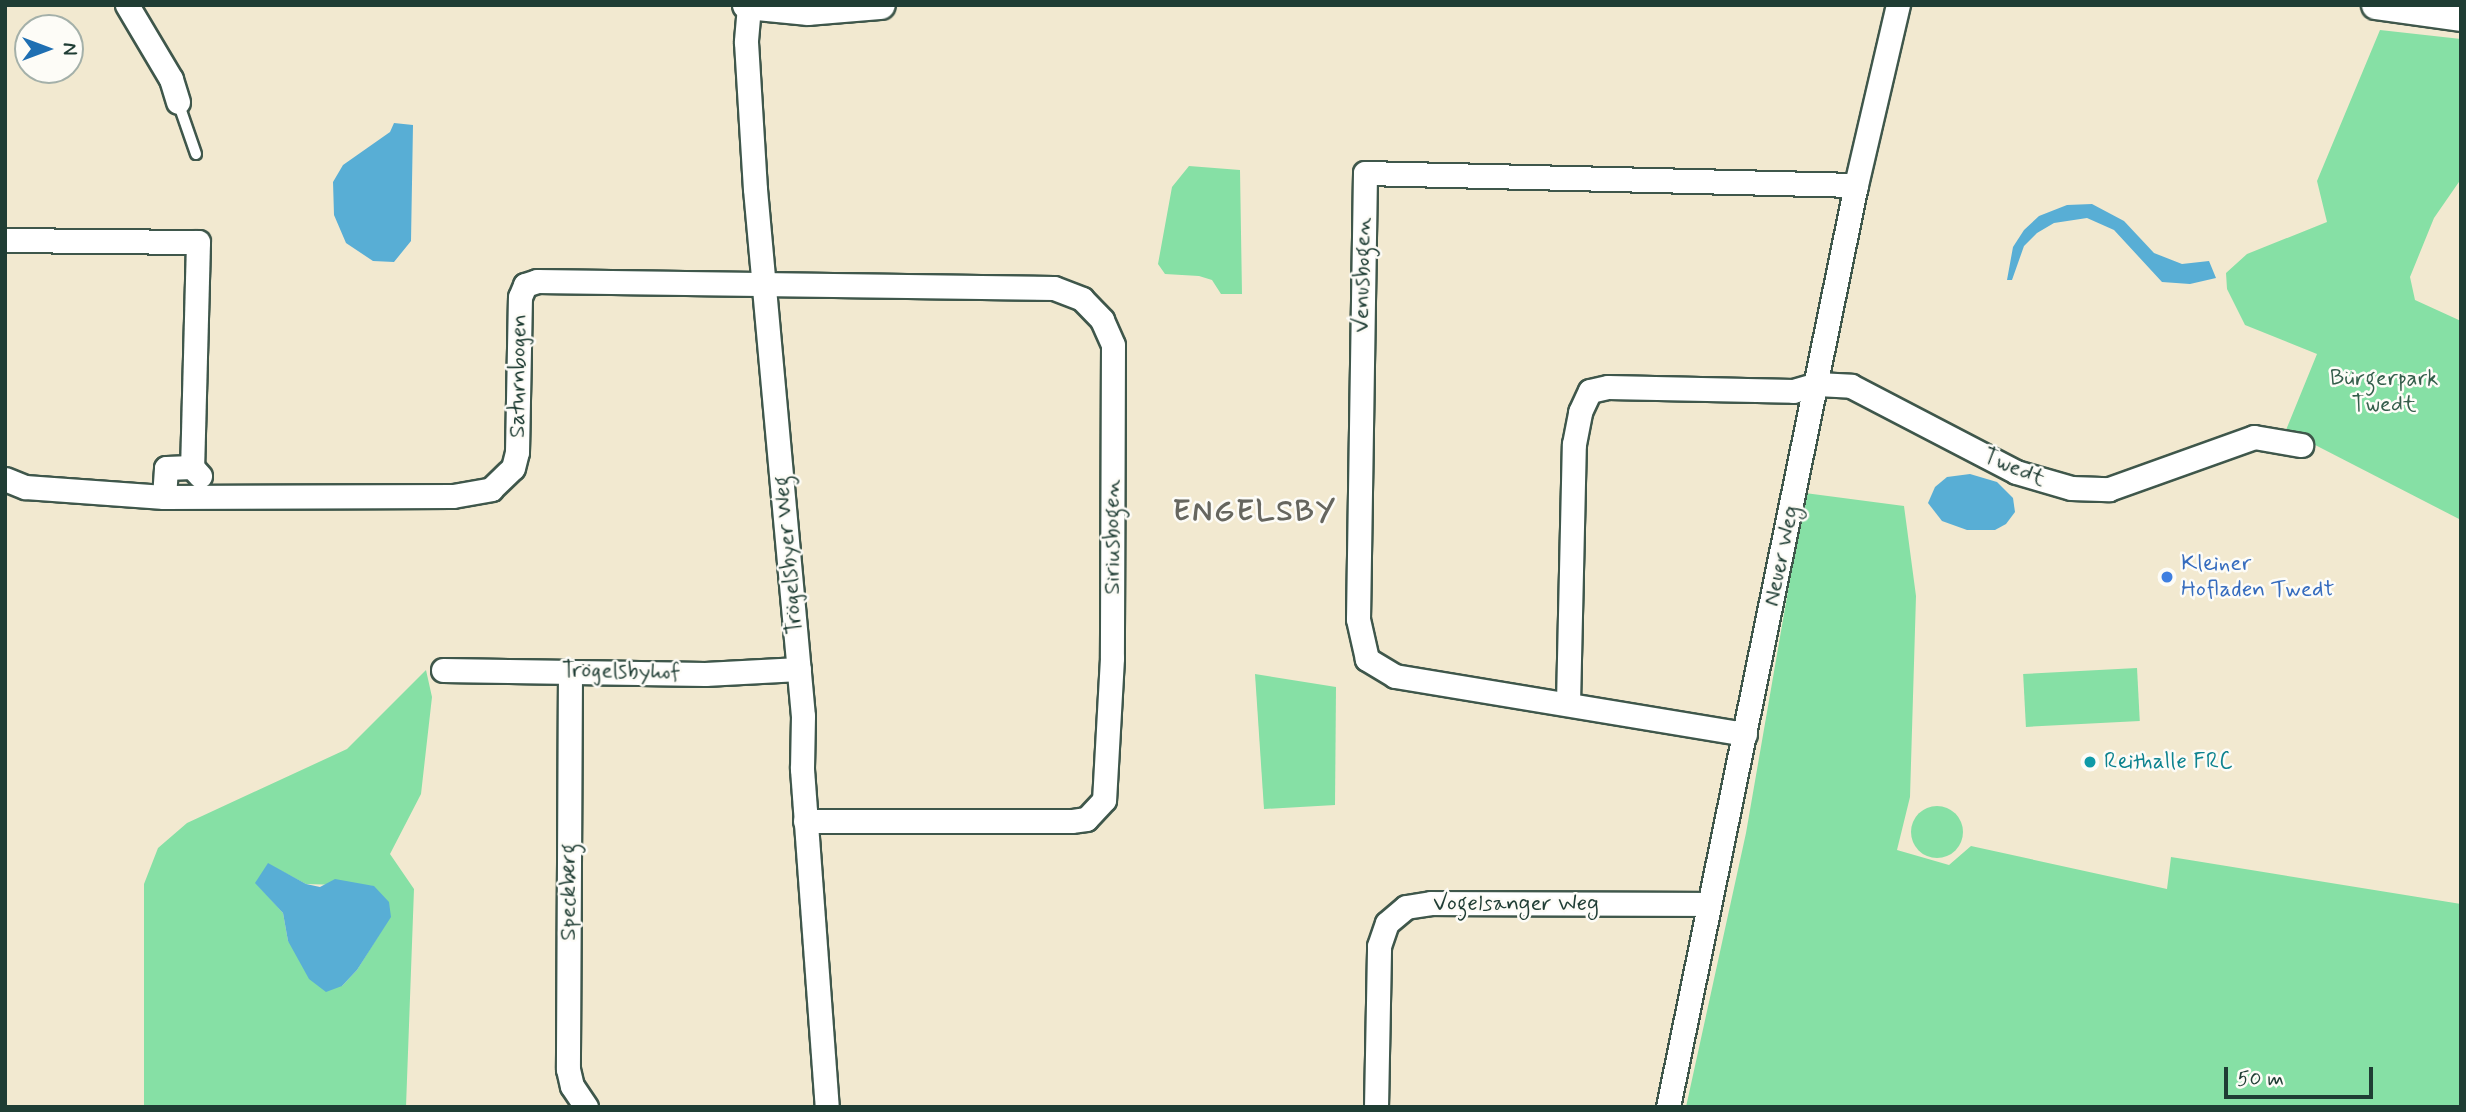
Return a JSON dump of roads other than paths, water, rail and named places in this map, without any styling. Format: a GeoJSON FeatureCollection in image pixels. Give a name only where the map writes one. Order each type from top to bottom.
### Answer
{"type":"FeatureCollection","features":[{"type":"Feature","properties":{"kind":"street"},"geometry":{"type":"LineString","coordinates":[[127,5],[171,79],[178,102]]}},
{"type":"Feature","properties":{"kind":"street"},"geometry":{"type":"LineString","coordinates":[[748,5],[810,11],[881,5]]}},
{"type":"Feature","properties":{"kind":"street","name":"Trögelsbyer Weg"},"geometry":{"type":"LineString","coordinates":[[748,5],[746,42],[762,287],[799,669],[806,821],[827,1107]]}},
{"type":"Feature","properties":{"kind":"street","name":"Neuer Weg"},"geometry":{"type":"LineString","coordinates":[[1668,1107],[1856,185],[1898,5]]}},
{"type":"Feature","properties":{"kind":"street"},"geometry":{"type":"LineString","coordinates":[[2376,5],[2461,16]]}},
{"type":"Feature","properties":{"kind":"street","name":"Venusbogen"},"geometry":{"type":"LineString","coordinates":[[1745,734],[1395,676],[1367,659],[1358,619],[1365,173],[1856,185]]}},
{"type":"Feature","properties":{"kind":"street"},"geometry":{"type":"LineString","coordinates":[[5,240],[198,243],[192,467]]}},
{"type":"Feature","properties":{"kind":"street","name":"Saturnbogen"},"geometry":{"type":"LineString","coordinates":[[5,479],[25,487],[164,497],[453,496],[491,489],[513,468],[517,452],[520,297],[525,285],[537,281],[762,287]]}},
{"type":"Feature","properties":{"kind":"street","name":"Siriusbogen"},"geometry":{"type":"LineString","coordinates":[[762,287],[1054,288],[1082,299],[1101,320],[1113,345],[1112,659],[1104,800],[1086,819],[1071,821],[806,821]]}},
{"type":"Feature","properties":{"kind":"street"},"geometry":{"type":"LineString","coordinates":[[1568,703],[1574,444],[1580,412],[1590,391],[1608,387],[1793,391],[1817,384]]}},
{"type":"Feature","properties":{"kind":"street","name":"Twedt"},"geometry":{"type":"LineString","coordinates":[[1817,384],[1851,386],[2016,472],[2071,488],[2109,489],[2254,437],[2301,445]]}},
{"type":"Feature","properties":{"kind":"street"},"geometry":{"type":"LineString","coordinates":[[164,497],[166,468],[192,467],[200,471],[200,496]]}},
{"type":"Feature","properties":{"kind":"street","name":"Trögelsbyhof"},"geometry":{"type":"LineString","coordinates":[[443,670],[705,674],[799,669]]}},
{"type":"Feature","properties":{"kind":"street","name":"Speckberg"},"geometry":{"type":"LineString","coordinates":[[570,672],[568,1069],[572,1086],[586,1107]]}},
{"type":"Feature","properties":{"kind":"street","name":"Vogelsanger Weg"},"geometry":{"type":"LineString","coordinates":[[1376,1107],[1379,946],[1387,923],[1406,908],[1431,903],[1709,904]]}},
{"type":"Feature","properties":{"kind":"lane"},"geometry":{"type":"LineString","coordinates":[[178,102],[196,154]]}},
{"type":"Feature","properties":{"kind":"water"},"geometry":{"type":"Polygon","coordinates":[[[394,123],[413,125],[411,241],[394,262],[373,261],[346,243],[334,215],[333,182],[343,165],[390,132],[394,123]]]}},
{"type":"Feature","properties":{"kind":"water"},"geometry":{"type":"Polygon","coordinates":[[[2092,204],[2124,221],[2154,253],[2182,264],[2209,261],[2216,278],[2190,284],[2162,282],[2114,230],[2087,218],[2054,223],[2037,233],[2024,246],[2012,280],[2007,280],[2013,247],[2024,230],[2039,216],[2067,205],[2092,204]]]}},
{"type":"Feature","properties":{"kind":"water"},"geometry":{"type":"Polygon","coordinates":[[[1970,474],[1997,482],[2013,498],[2015,512],[2006,524],[1995,530],[1967,530],[1942,521],[1928,503],[1935,487],[1947,477],[1970,474]]]}},
{"type":"Feature","properties":{"kind":"water"},"geometry":{"type":"Polygon","coordinates":[[[268,863],[306,884],[320,887],[335,879],[374,886],[389,902],[391,917],[357,970],[342,986],[326,992],[309,979],[288,941],[283,913],[255,883],[268,863]]]}},
{"type":"Feature","properties":{"kind":"place","name":"Kleiner Hofladen Twedt"},"geometry":{"type":"Point","coordinates":[2167,577]}},
{"type":"Feature","properties":{"kind":"place","name":"Reithalle FRC"},"geometry":{"type":"Point","coordinates":[2090,762]}},
{"type":"Feature","properties":{"kind":"district","name":"ENGELSBY"},"geometry":{"type":"Point","coordinates":[1255,512]}},
{"type":"Feature","properties":{"kind":"park label","name":"Bürgerpark Twedt"},"geometry":{"type":"Point","coordinates":[2384,392]}}]}
